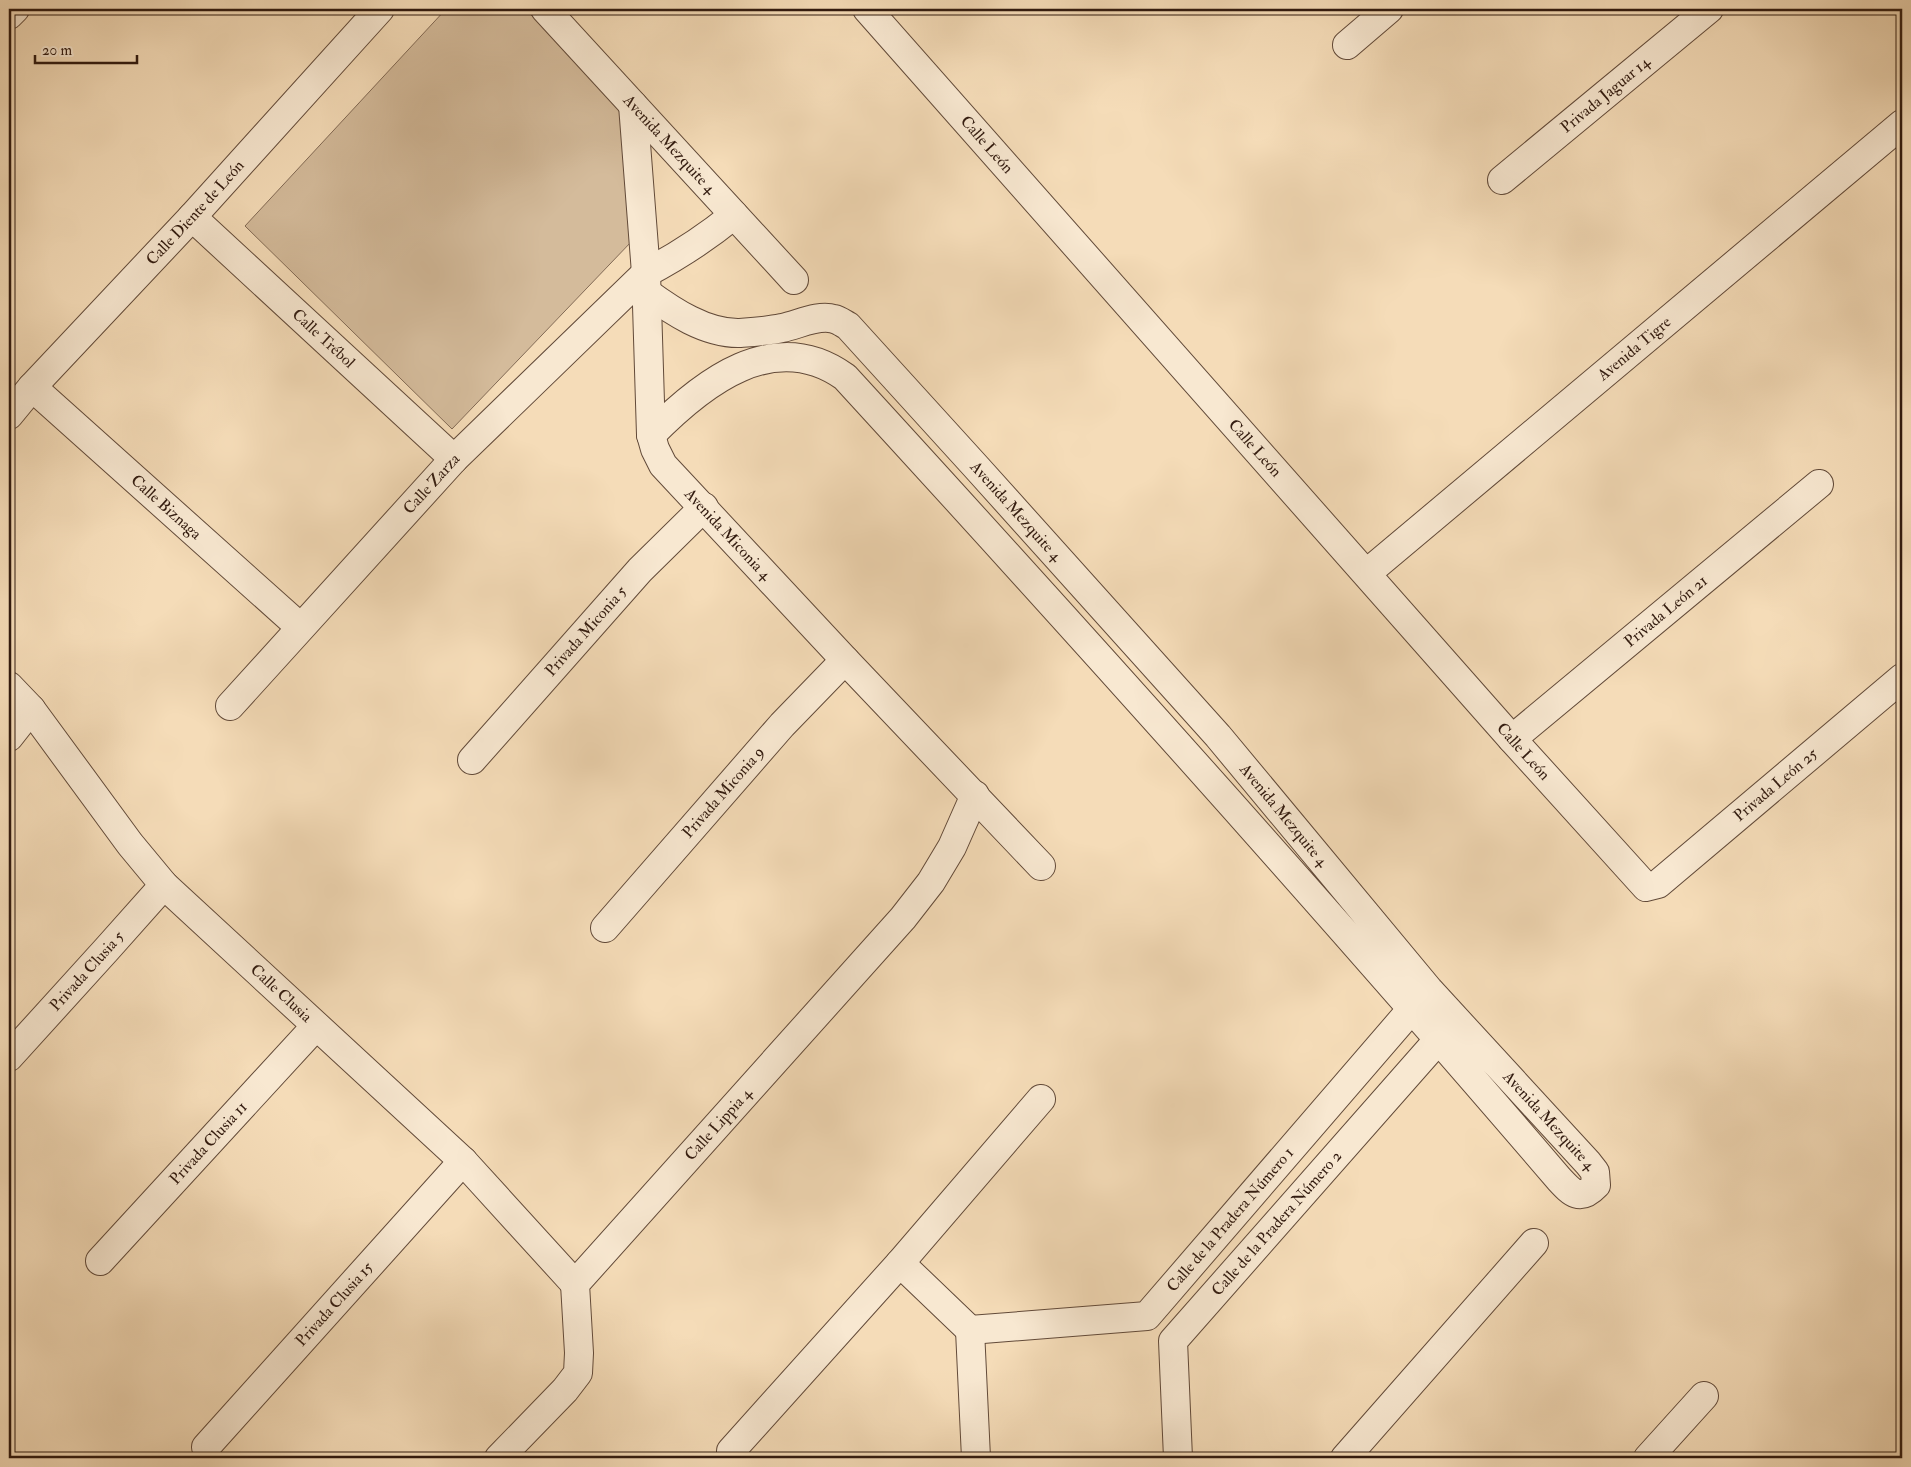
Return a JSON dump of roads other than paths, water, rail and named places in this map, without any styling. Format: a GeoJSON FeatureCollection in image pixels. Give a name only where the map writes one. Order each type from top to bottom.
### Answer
{"type":"FeatureCollection","features":[{"type":"Feature","properties":{"kind":"street"},"geometry":{"type":"LineString","coordinates":[[9,15],[15,9]]}},
{"type":"Feature","properties":{"kind":"street","name":"Calle Diente de León"},"geometry":{"type":"LineString","coordinates":[[9,414],[192,217],[380,9]]}},
{"type":"Feature","properties":{"kind":"street","name":"Avenida Mezquite 4"},"geometry":{"type":"LineString","coordinates":[[545,9],[794,280]]}},
{"type":"Feature","properties":{"kind":"street","name":"Calle León"},"geometry":{"type":"LineString","coordinates":[[867,9],[1512,739],[1646,887]]}},
{"type":"Feature","properties":{"kind":"street"},"geometry":{"type":"LineString","coordinates":[[1347,45],[1389,9]]}},
{"type":"Feature","properties":{"kind":"street","name":"Privada Jaguar 14"},"geometry":{"type":"LineString","coordinates":[[1502,180],[1709,9]]}},
{"type":"Feature","properties":{"kind":"street","name":"Avenida Miconia 4"},"geometry":{"type":"LineString","coordinates":[[634,105],[646,282],[651,434],[655,449],[663,465],[1041,866]]}},
{"type":"Feature","properties":{"kind":"street","name":"Avenida Tigre"},"geometry":{"type":"LineString","coordinates":[[1367,573],[1902,124]]}},
{"type":"Feature","properties":{"kind":"street","name":"Calle Zarza"},"geometry":{"type":"LineString","coordinates":[[230,706],[454,458],[646,282],[678,257],[707,238],[734,215]]}},
{"type":"Feature","properties":{"kind":"street","name":"Calle Trébol"},"geometry":{"type":"LineString","coordinates":[[192,217],[454,458]]}},
{"type":"Feature","properties":{"kind":"street","name":"Avenida Mezquite 4"},"geometry":{"type":"LineString","coordinates":[[646,282],[667,307],[689,320],[713,328],[738,333],[781,328],[820,318],[834,319],[848,326],[1218,736],[1429,990],[1459,1020],[1595,1172],[1596,1185],[1588,1192],[1581,1194],[1572,1193],[1439,1039],[1192,760],[845,377],[815,360],[784,356],[744,365],[719,379],[679,407],[651,434]]}},
{"type":"Feature","properties":{"kind":"street"},"geometry":{"type":"LineString","coordinates":[[781,328],[784,356]]}},
{"type":"Feature","properties":{"kind":"street","name":"Calle Biznaga"},"geometry":{"type":"LineString","coordinates":[[32,388],[300,627]]}},
{"type":"Feature","properties":{"kind":"street"},"geometry":{"type":"LineString","coordinates":[[951,493],[978,469]]}},
{"type":"Feature","properties":{"kind":"street","name":"Privada León 21"},"geometry":{"type":"LineString","coordinates":[[1512,739],[1819,484]]}},
{"type":"Feature","properties":{"kind":"street","name":"Privada Miconia 5"},"geometry":{"type":"LineString","coordinates":[[472,760],[640,570],[704,507]]}},
{"type":"Feature","properties":{"kind":"street","name":"Privada Miconia 9"},"geometry":{"type":"LineString","coordinates":[[605,928],[782,725],[845,660]]}},
{"type":"Feature","properties":{"kind":"street","name":"Privada León 25"},"geometry":{"type":"LineString","coordinates":[[1646,887],[1658,884],[1902,678]]}},
{"type":"Feature","properties":{"kind":"street","name":"Calle Clusia"},"geometry":{"type":"LineString","coordinates":[[9,686],[31,709],[130,844],[164,884],[316,1026],[464,1160],[575,1284]]}},
{"type":"Feature","properties":{"kind":"street"},"geometry":{"type":"LineString","coordinates":[[9,737],[31,709]]}},
{"type":"Feature","properties":{"kind":"street"},"geometry":{"type":"LineString","coordinates":[[1192,760],[1218,736]]}},
{"type":"Feature","properties":{"kind":"street","name":"Calle Lippia 4"},"geometry":{"type":"LineString","coordinates":[[575,1284],[903,918],[931,882],[952,847],[975,795]]}},
{"type":"Feature","properties":{"kind":"street","name":"Privada Clusia 5"},"geometry":{"type":"LineString","coordinates":[[9,1057],[107,950],[164,884]]}},
{"type":"Feature","properties":{"kind":"street","name":"Calle de la Pradera Número 1"},"geometry":{"type":"LineString","coordinates":[[1147,1316],[1429,990]]}},
{"type":"Feature","properties":{"kind":"street","name":"Calle de la Pradera Número 2"},"geometry":{"type":"LineString","coordinates":[[1173,1341],[1439,1039],[1459,1020]]}},
{"type":"Feature","properties":{"kind":"street","name":"Privada Clusia 11"},"geometry":{"type":"LineString","coordinates":[[100,1261],[316,1026]]}},
{"type":"Feature","properties":{"kind":"street"},"geometry":{"type":"LineString","coordinates":[[730,1451],[900,1263],[1041,1099]]}},
{"type":"Feature","properties":{"kind":"street","name":"Privada Clusia 15"},"geometry":{"type":"LineString","coordinates":[[206,1447],[464,1160]]}},
{"type":"Feature","properties":{"kind":"street"},"geometry":{"type":"LineString","coordinates":[[1345,1458],[1534,1243]]}},
{"type":"Feature","properties":{"kind":"street"},"geometry":{"type":"LineString","coordinates":[[900,1263],[970,1330],[976,1458]]}},
{"type":"Feature","properties":{"kind":"street"},"geometry":{"type":"LineString","coordinates":[[499,1458],[578,1373],[579,1354],[575,1284]]}},
{"type":"Feature","properties":{"kind":"street"},"geometry":{"type":"LineString","coordinates":[[970,1330],[1147,1316],[1173,1341],[1178,1458]]}},
{"type":"Feature","properties":{"kind":"street"},"geometry":{"type":"LineString","coordinates":[[1648,1458],[1704,1396]]}}]}
